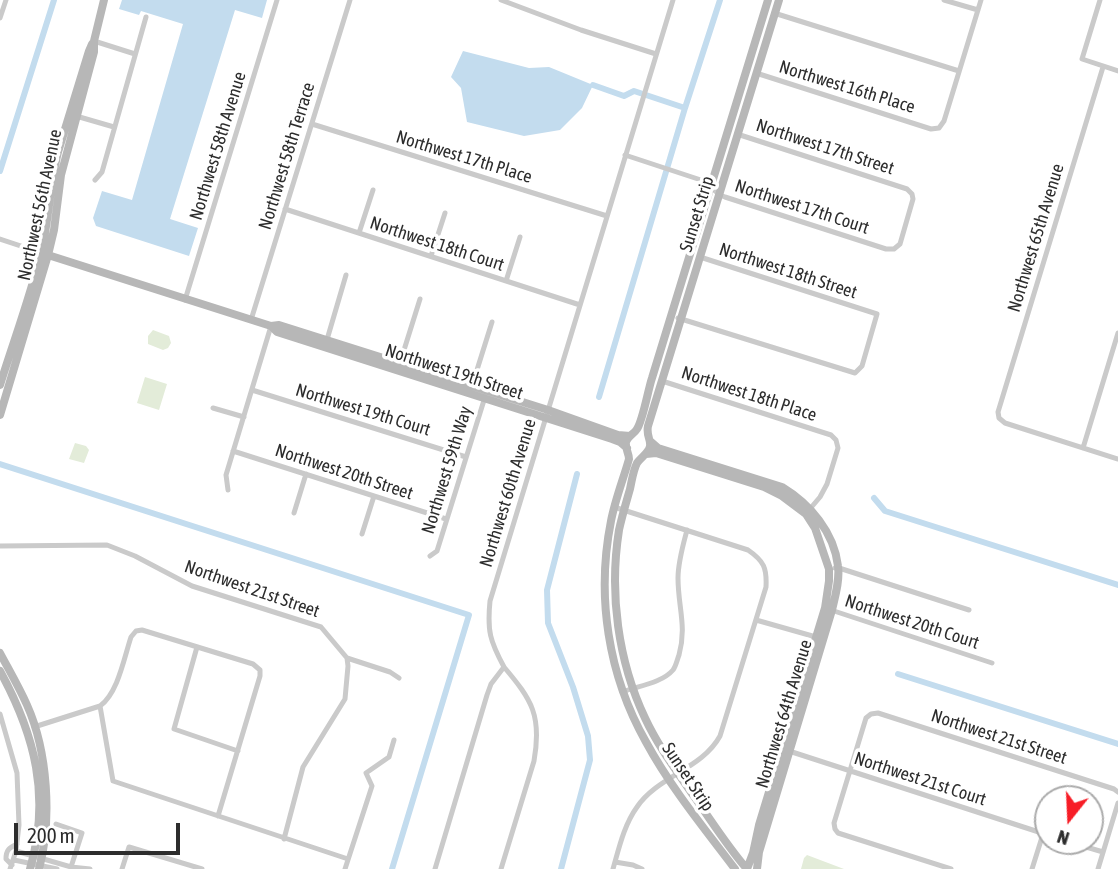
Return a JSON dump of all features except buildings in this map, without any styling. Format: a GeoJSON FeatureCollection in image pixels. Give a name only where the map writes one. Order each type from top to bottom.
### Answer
{"type":"FeatureCollection","features":[{"type":"Feature","properties":{"kind":"street"},"geometry":{"type":"LineString","coordinates":[[0,18],[6,0]]}},
{"type":"Feature","properties":{"kind":"street","name":"Northwest 56th Avenue"},"geometry":{"type":"LineString","coordinates":[[0,386],[54,230],[73,115],[94,52],[104,0]]}},
{"type":"Feature","properties":{"kind":"street","name":"Northwest 58th Avenue"},"geometry":{"type":"LineString","coordinates":[[185,300],[277,0]]}},
{"type":"Feature","properties":{"kind":"street","name":"Northwest 58th Terrace"},"geometry":{"type":"LineString","coordinates":[[251,320],[350,0]]}},
{"type":"Feature","properties":{"kind":"street"},"geometry":{"type":"LineString","coordinates":[[501,0],[656,54]]}},
{"type":"Feature","properties":{"kind":"street","name":"Northwest 60th Avenue"},"geometry":{"type":"LineString","coordinates":[[502,869],[534,761],[538,725],[520,686],[503,667],[491,644],[488,622],[490,601],[673,0]]}},
{"type":"Feature","properties":{"kind":"street","name":"Sunset Strip"},"geometry":{"type":"LineString","coordinates":[[632,434],[640,423],[768,0]]}},
{"type":"Feature","properties":{"kind":"street","name":"Sunset Strip"},"geometry":{"type":"LineString","coordinates":[[649,439],[648,426],[779,0]]}},
{"type":"Feature","properties":{"kind":"street"},"geometry":{"type":"LineString","coordinates":[[944,0],[978,10]]}},
{"type":"Feature","properties":{"kind":"street"},"geometry":{"type":"LineString","coordinates":[[765,10],[959,71],[981,0]]}},
{"type":"Feature","properties":{"kind":"street"},"geometry":{"type":"LineString","coordinates":[[1100,0],[1082,59],[1118,71]]}},
{"type":"Feature","properties":{"kind":"street"},"geometry":{"type":"LineString","coordinates":[[95,180],[102,172],[146,17]]}},
{"type":"Feature","properties":{"kind":"street"},"geometry":{"type":"LineString","coordinates":[[94,41],[135,54]]}},
{"type":"Feature","properties":{"kind":"street","name":"Northwest 65th Avenue"},"geometry":{"type":"LineString","coordinates":[[1083,448],[1005,423],[999,418],[998,412],[1103,67]]}},
{"type":"Feature","properties":{"kind":"street","name":"Northwest 16th Place"},"geometry":{"type":"LineString","coordinates":[[746,70],[931,129],[939,128],[944,121],[959,71]]}},
{"type":"Feature","properties":{"kind":"street"},"geometry":{"type":"LineString","coordinates":[[73,115],[114,127]]}},
{"type":"Feature","properties":{"kind":"street","name":"Northwest 17th Place"},"geometry":{"type":"LineString","coordinates":[[312,124],[607,216]]}},
{"type":"Feature","properties":{"kind":"street","name":"Northwest 17th Street"},"geometry":{"type":"LineString","coordinates":[[728,131],[907,189],[913,199],[900,244],[894,249]]}},
{"type":"Feature","properties":{"kind":"street","name":"Northwest 17th Court"},"geometry":{"type":"LineString","coordinates":[[625,155],[704,181],[720,195],[886,249],[894,249]]}},
{"type":"Feature","properties":{"kind":"street"},"geometry":{"type":"LineString","coordinates":[[359,233],[373,190]]}},
{"type":"Feature","properties":{"kind":"street","name":"Northwest 18th Court"},"geometry":{"type":"LineString","coordinates":[[285,209],[580,305]]}},
{"type":"Feature","properties":{"kind":"street"},"geometry":{"type":"LineString","coordinates":[[431,256],[445,213]]}},
{"type":"Feature","properties":{"kind":"street"},"geometry":{"type":"LineString","coordinates":[[506,281],[520,237]]}},
{"type":"Feature","properties":{"kind":"street","name":"Northwest 19th Street"},"geometry":{"type":"LineString","coordinates":[[0,239],[271,326],[277,332],[326,344],[616,434],[632,434]]}},
{"type":"Feature","properties":{"kind":"street","name":"Northwest 56th Avenue"},"geometry":{"type":"LineString","coordinates":[[0,415],[44,254]]}},
{"type":"Feature","properties":{"kind":"street","name":"Northwest 18th Street"},"geometry":{"type":"LineString","coordinates":[[682,319],[855,373],[862,366],[877,314],[690,254]]}},
{"type":"Feature","properties":{"kind":"street"},"geometry":{"type":"LineString","coordinates":[[326,344],[346,275]]}},
{"type":"Feature","properties":{"kind":"street"},"geometry":{"type":"LineString","coordinates":[[398,367],[420,299]]}},
{"type":"Feature","properties":{"kind":"street"},"geometry":{"type":"LineString","coordinates":[[672,316],[682,319]]}},
{"type":"Feature","properties":{"kind":"street","name":"Northwest 59th Way"},"geometry":{"type":"LineString","coordinates":[[471,389],[492,321]]}},
{"type":"Feature","properties":{"kind":"street"},"geometry":{"type":"LineString","coordinates":[[228,490],[226,475],[271,326]]}},
{"type":"Feature","properties":{"kind":"street"},"geometry":{"type":"LineString","coordinates":[[1118,333],[1083,448],[1118,459]]}},
{"type":"Feature","properties":{"kind":"street","name":"Northwest 18th Place"},"geometry":{"type":"LineString","coordinates":[[652,378],[831,435],[838,448],[827,484],[808,511]]}},
{"type":"Feature","properties":{"kind":"street","name":"Northwest 19th Court"},"geometry":{"type":"LineString","coordinates":[[252,390],[466,457]]}},
{"type":"Feature","properties":{"kind":"street","name":"Northwest 59th Way"},"geometry":{"type":"LineString","coordinates":[[430,556],[437,551],[486,394]]}},
{"type":"Feature","properties":{"kind":"street"},"geometry":{"type":"LineString","coordinates":[[214,408],[244,417]]}},
{"type":"Feature","properties":{"kind":"street","name":"Northwest 19th Street"},"geometry":{"type":"LineString","coordinates":[[547,414],[620,442],[628,450]]}},
{"type":"Feature","properties":{"kind":"street"},"geometry":{"type":"LineString","coordinates":[[839,568],[827,533],[808,511],[764,487],[656,453],[635,456],[628,450],[626,442],[632,434],[643,433],[658,448],[782,487],[799,497],[808,511],[829,569],[839,568],[969,610]]}},
{"type":"Feature","properties":{"kind":"street"},"geometry":{"type":"LineString","coordinates":[[645,454],[650,446],[649,439]]}},
{"type":"Feature","properties":{"kind":"street","name":"Sunset Strip"},"geometry":{"type":"LineString","coordinates":[[628,450],[628,463],[614,507],[606,556],[606,621],[613,661],[622,692],[637,725],[668,779],[735,869]]}},
{"type":"Feature","properties":{"kind":"street","name":"Northwest 20th Street"},"geometry":{"type":"LineString","coordinates":[[233,451],[446,519]]}},
{"type":"Feature","properties":{"kind":"street","name":"Sunset Strip"},"geometry":{"type":"LineString","coordinates":[[645,454],[636,467],[624,510],[616,559],[618,619],[625,660],[632,688],[646,720],[678,772],[748,869]]}},
{"type":"Feature","properties":{"kind":"street"},"geometry":{"type":"LineString","coordinates":[[294,513],[306,474]]}},
{"type":"Feature","properties":{"kind":"street"},"geometry":{"type":"LineString","coordinates":[[362,534],[373,496]]}},
{"type":"Feature","properties":{"kind":"street"},"geometry":{"type":"LineString","coordinates":[[614,507],[748,550],[765,566],[766,576],[766,587],[720,736],[708,753],[652,791],[638,805],[628,821],[614,866],[633,865],[642,869]]}},
{"type":"Feature","properties":{"kind":"street"},"geometry":{"type":"LineString","coordinates":[[622,692],[663,678],[676,664],[684,631],[678,575],[687,530]]}},
{"type":"Feature","properties":{"kind":"street","name":"Northwest 21st Street"},"geometry":{"type":"LineString","coordinates":[[0,545],[107,545],[135,555],[192,586],[321,627],[347,658]]}},
{"type":"Feature","properties":{"kind":"street","name":"Northwest 64th Avenue"},"geometry":{"type":"LineString","coordinates":[[757,869],[759,852],[816,637],[836,591],[839,568]]}},
{"type":"Feature","properties":{"kind":"street","name":"Northwest 64th Avenue"},"geometry":{"type":"LineString","coordinates":[[748,869],[759,825],[786,750],[828,609],[829,569]]}},
{"type":"Feature","properties":{"kind":"street","name":"Northwest 20th Court"},"geometry":{"type":"LineString","coordinates":[[828,609],[992,663]]}},
{"type":"Feature","properties":{"kind":"street"},"geometry":{"type":"LineString","coordinates":[[606,621],[618,619]]}},
{"type":"Feature","properties":{"kind":"street"},"geometry":{"type":"LineString","coordinates":[[756,620],[816,637]]}},
{"type":"Feature","properties":{"kind":"street"},"geometry":{"type":"LineString","coordinates":[[31,728],[108,701],[131,637],[136,631],[142,630],[253,664],[260,670],[260,676],[218,816]]}},
{"type":"Feature","properties":{"kind":"street"},"geometry":{"type":"LineString","coordinates":[[197,647],[174,729],[239,751]]}},
{"type":"Feature","properties":{"kind":"street"},"geometry":{"type":"LineString","coordinates":[[0,653],[27,705],[31,728],[44,765],[46,816],[36,864]]}},
{"type":"Feature","properties":{"kind":"street"},"geometry":{"type":"LineString","coordinates":[[284,839],[303,767],[345,699],[347,658],[390,671],[399,678]]}},
{"type":"Feature","properties":{"kind":"street"},"geometry":{"type":"LineString","coordinates":[[435,869],[491,684],[503,667]]}},
{"type":"Feature","properties":{"kind":"street"},"geometry":{"type":"LineString","coordinates":[[0,671],[31,728]]}},
{"type":"Feature","properties":{"kind":"street"},"geometry":{"type":"LineString","coordinates":[[100,706],[113,781],[348,859]]}},
{"type":"Feature","properties":{"kind":"street"},"geometry":{"type":"LineString","coordinates":[[0,713],[17,773],[19,825],[12,865]]}},
{"type":"Feature","properties":{"kind":"street","name":"Northwest 21st Street"},"geometry":{"type":"LineString","coordinates":[[849,771],[866,719],[871,714],[878,713],[1118,792]]}},
{"type":"Feature","properties":{"kind":"street"},"geometry":{"type":"LineString","coordinates":[[345,869],[372,786],[366,773],[389,757],[394,740]]}},
{"type":"Feature","properties":{"kind":"street","name":"Northwest 21st Court"},"geometry":{"type":"LineString","coordinates":[[786,750],[1034,831]]}},
{"type":"Feature","properties":{"kind":"street"},"geometry":{"type":"LineString","coordinates":[[849,771],[834,822],[838,833],[951,869]]}},
{"type":"Feature","properties":{"kind":"street"},"geometry":{"type":"LineString","coordinates":[[1104,846],[1118,803]]}},
{"type":"Feature","properties":{"kind":"street"},"geometry":{"type":"LineString","coordinates":[[56,824],[82,833],[69,868]]}},
{"type":"Feature","properties":{"kind":"street"},"geometry":{"type":"LineString","coordinates":[[17,844],[6,853],[6,859],[12,865],[36,864],[90,869]]}},
{"type":"Feature","properties":{"kind":"street"},"geometry":{"type":"LineString","coordinates":[[122,869],[129,847],[202,869]]}},
{"type":"Feature","properties":{"kind":"street"},"geometry":{"type":"LineString","coordinates":[[731,849],[746,852],[754,847]]}},
{"type":"Feature","properties":{"kind":"street"},"geometry":{"type":"LineString","coordinates":[[16,851],[36,864],[57,869]]}},
{"type":"Feature","properties":{"kind":"street"},"geometry":{"type":"LineString","coordinates":[[173,869],[176,861]]}},
{"type":"Feature","properties":{"kind":"green space"},"geometry":{"type":"Polygon","coordinates":[[[153,330],[169,336],[171,343],[168,348],[163,350],[148,344],[148,336],[153,330]]]}},
{"type":"Feature","properties":{"kind":"green space"},"geometry":{"type":"Polygon","coordinates":[[[145,377],[167,384],[159,410],[137,403],[145,377]]]}},
{"type":"Feature","properties":{"kind":"green space"},"geometry":{"type":"Polygon","coordinates":[[[75,443],[86,446],[89,450],[84,463],[69,459],[75,443]]]}},
{"type":"Feature","properties":{"kind":"green space"},"geometry":{"type":"Polygon","coordinates":[[[807,855],[844,869],[801,869],[807,855]]]}},
{"type":"Feature","properties":{"kind":"water"},"geometry":{"type":"Polygon","coordinates":[[[122,0],[267,0],[262,18],[235,10],[170,219],[198,228],[189,256],[96,226],[93,218],[102,191],[132,200],[183,24],[141,11],[139,15],[119,9],[122,0]]]}},
{"type":"Feature","properties":{"kind":"water"},"geometry":{"type":"Polygon","coordinates":[[[463,51],[529,68],[549,67],[593,85],[582,108],[560,130],[524,136],[467,122],[461,88],[451,77],[463,51]]]}},
{"type":"Feature","properties":{"kind":"waterway"},"geometry":{"type":"LineString","coordinates":[[0,171],[54,0]]}},
{"type":"Feature","properties":{"kind":"waterway"},"geometry":{"type":"LineString","coordinates":[[599,397],[720,0]]}},
{"type":"Feature","properties":{"kind":"waterway"},"geometry":{"type":"LineString","coordinates":[[593,85],[624,96],[634,91],[685,108]]}},
{"type":"Feature","properties":{"kind":"waterway"},"geometry":{"type":"LineString","coordinates":[[0,464],[469,615],[392,869]]}},
{"type":"Feature","properties":{"kind":"waterway"},"geometry":{"type":"LineString","coordinates":[[561,869],[590,760],[588,736],[573,687],[548,623],[547,590],[577,474]]}},
{"type":"Feature","properties":{"kind":"waterway"},"geometry":{"type":"LineString","coordinates":[[874,498],[885,511],[1118,585]]}},
{"type":"Feature","properties":{"kind":"waterway"},"geometry":{"type":"LineString","coordinates":[[898,674],[1118,744]]}}]}
